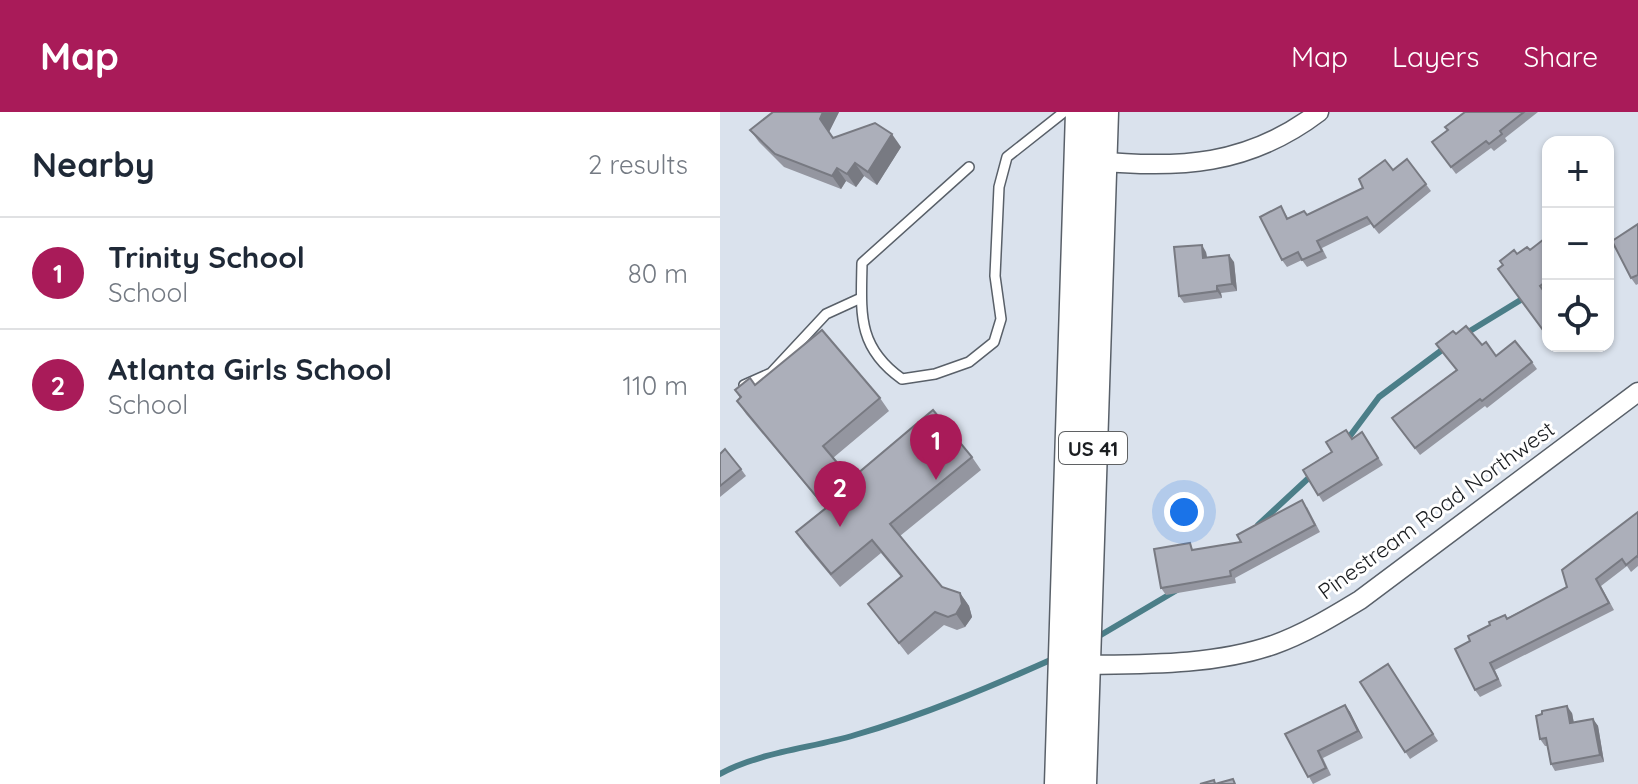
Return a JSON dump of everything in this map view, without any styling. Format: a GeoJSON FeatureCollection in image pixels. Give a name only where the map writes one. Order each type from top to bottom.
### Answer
{"type":"FeatureCollection","features":[{"type":"Feature","properties":{"kind":"main road","name":"US 41"},"geometry":{"type":"LineString","coordinates":[[1080,112],[1091,160]]}},
{"type":"Feature","properties":{"kind":"main road","name":"US 41"},"geometry":{"type":"LineString","coordinates":[[1059,784],[1074,665],[1091,160],[1104,112]]}},
{"type":"Feature","properties":{"kind":"main road","name":"US 41"},"geometry":{"type":"LineString","coordinates":[[1074,665],[1082,784]]}},
{"type":"Feature","properties":{"kind":"street"},"geometry":{"type":"LineString","coordinates":[[1091,160],[1154,167],[1203,163],[1255,150],[1298,128],[1319,112]]}},
{"type":"Feature","properties":{"kind":"street","name":"Pinestream Road Northwest"},"geometry":{"type":"LineString","coordinates":[[1074,665],[1229,656],[1272,645],[1312,628],[1360,600],[1638,392]]}},
{"type":"Feature","properties":{"kind":"lane"},"geometry":{"type":"LineString","coordinates":[[969,167],[905,221],[862,263],[860,315],[878,362],[902,379],[935,374],[969,362],[994,342],[1001,319],[995,276],[999,187],[1007,157],[1064,112]]}},
{"type":"Feature","properties":{"kind":"lane"},"geometry":{"type":"LineString","coordinates":[[740,387],[771,373],[826,314],[861,298]]}},
{"type":"Feature","properties":{"kind":"building"},"geometry":{"type":"Polygon","coordinates":[[[773,112],[823,112],[820,119],[833,138],[875,123],[892,134],[868,172],[855,163],[847,174],[837,168],[832,176],[775,154],[750,130],[773,112]]]}},
{"type":"Feature","properties":{"kind":"building"},"geometry":{"type":"Polygon","coordinates":[[[1465,112],[1524,112],[1489,144],[1486,141],[1451,167],[1432,142],[1465,112]]]}},
{"type":"Feature","properties":{"kind":"building"},"geometry":{"type":"Polygon","coordinates":[[[1407,159],[1426,184],[1374,227],[1367,217],[1317,241],[1322,251],[1302,260],[1298,252],[1282,260],[1260,217],[1281,206],[1287,219],[1304,211],[1307,215],[1363,188],[1359,179],[1385,160],[1393,170],[1407,159]]]}},
{"type":"Feature","properties":{"kind":"building"},"geometry":{"type":"Polygon","coordinates":[[[1638,224],[1638,275],[1631,278],[1614,240],[1638,224]]]}},
{"type":"Feature","properties":{"kind":"building"},"geometry":{"type":"Polygon","coordinates":[[[1542,241],[1542,329],[1498,269],[1503,265],[1500,261],[1514,250],[1517,254],[1527,247],[1530,250],[1542,241]]]}},
{"type":"Feature","properties":{"kind":"building"},"geometry":{"type":"Polygon","coordinates":[[[1202,245],[1203,258],[1229,255],[1232,284],[1217,286],[1217,291],[1179,296],[1174,247],[1202,245]]]}},
{"type":"Feature","properties":{"kind":"building"},"geometry":{"type":"Polygon","coordinates":[[[1466,326],[1482,345],[1486,342],[1496,356],[1515,341],[1532,362],[1415,448],[1392,418],[1457,370],[1436,344],[1453,331],[1456,334],[1466,326]]]}},
{"type":"Feature","properties":{"kind":"building"},"geometry":{"type":"Polygon","coordinates":[[[822,330],[880,398],[823,446],[851,479],[933,410],[972,457],[890,524],[942,587],[960,593],[962,604],[956,614],[948,617],[935,612],[899,643],[868,604],[902,576],[872,540],[831,574],[796,532],[826,508],[737,401],[741,397],[735,390],[750,378],[755,385],[822,330]]]}},
{"type":"Feature","properties":{"kind":"building"},"geometry":{"type":"Polygon","coordinates":[[[1346,430],[1352,439],[1362,432],[1378,458],[1318,495],[1303,470],[1332,452],[1326,442],[1346,430]]]}},
{"type":"Feature","properties":{"kind":"building"},"geometry":{"type":"Polygon","coordinates":[[[725,449],[741,469],[720,486],[720,454],[725,449]]]}},
{"type":"Feature","properties":{"kind":"building"},"geometry":{"type":"Polygon","coordinates":[[[1302,500],[1315,525],[1230,571],[1231,576],[1161,588],[1154,549],[1190,543],[1192,550],[1241,542],[1237,535],[1302,500]]]}},
{"type":"Feature","properties":{"kind":"building"},"geometry":{"type":"Polygon","coordinates":[[[1638,512],[1638,557],[1626,565],[1622,559],[1596,579],[1609,603],[1490,663],[1498,679],[1475,690],[1455,649],[1470,641],[1468,636],[1490,625],[1489,622],[1505,615],[1507,619],[1567,587],[1562,570],[1638,512]]]}},
{"type":"Feature","properties":{"kind":"building"},"geometry":{"type":"Polygon","coordinates":[[[1388,664],[1433,734],[1405,752],[1360,682],[1388,664]]]}},
{"type":"Feature","properties":{"kind":"building"},"geometry":{"type":"Polygon","coordinates":[[[1345,705],[1358,731],[1318,751],[1326,768],[1308,777],[1285,734],[1345,705]]]}},
{"type":"Feature","properties":{"kind":"building"},"geometry":{"type":"Polygon","coordinates":[[[1567,706],[1570,723],[1593,719],[1600,755],[1551,764],[1546,738],[1540,739],[1536,716],[1542,711],[1567,706]]]}},
{"type":"Feature","properties":{"kind":"building"},"geometry":{"type":"Polygon","coordinates":[[[1233,779],[1235,784],[1215,784],[1233,779]]]}},
{"type":"Feature","properties":{"kind":"waterway"},"geometry":{"type":"LineString","coordinates":[[1465,334],[1527,296]]}},
{"type":"Feature","properties":{"kind":"waterway"},"geometry":{"type":"LineString","coordinates":[[1347,440],[1379,397],[1446,347]]}},
{"type":"Feature","properties":{"kind":"waterway"},"geometry":{"type":"LineString","coordinates":[[1258,525],[1314,473]]}},
{"type":"Feature","properties":{"kind":"waterway"},"geometry":{"type":"LineString","coordinates":[[1094,639],[1177,590]]}},
{"type":"Feature","properties":{"kind":"waterway"},"geometry":{"type":"LineString","coordinates":[[720,774],[752,760],[838,740],[906,719],[1055,658]]}},
{"type":"Feature","properties":{"kind":"place","name":"Trinity School"},"geometry":{"type":"Point","coordinates":[936,480]}},
{"type":"Feature","properties":{"kind":"place","name":"Atlanta Girls School"},"geometry":{"type":"Point","coordinates":[840,527]}}]}
